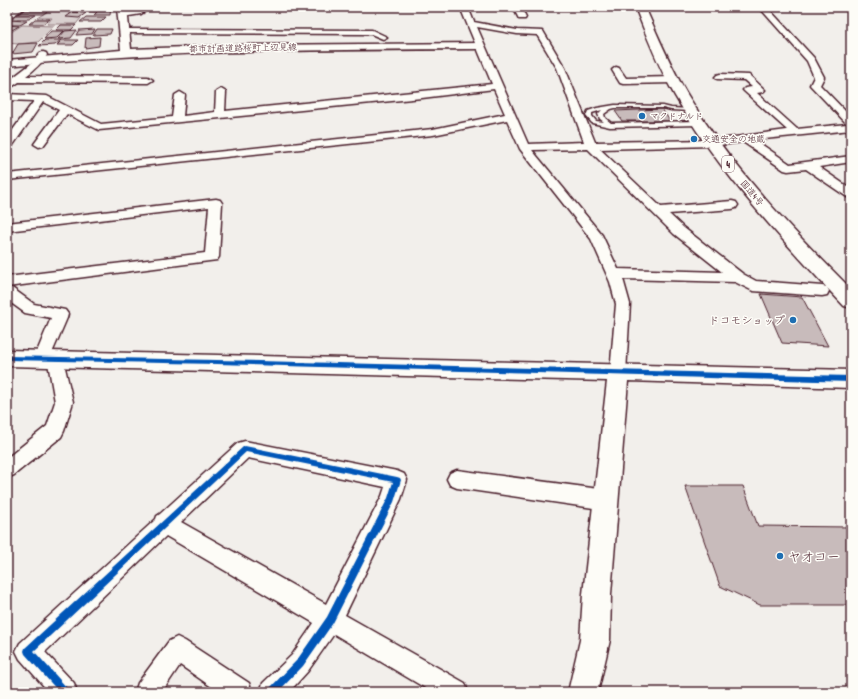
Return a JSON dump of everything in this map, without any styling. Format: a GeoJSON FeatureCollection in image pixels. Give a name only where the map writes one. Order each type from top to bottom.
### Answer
{"type":"FeatureCollection","features":[{"type":"Feature","properties":{"kind":"highway","name":"国道4号"},"geometry":{"type":"LineString","coordinates":[[640,7],[673,80],[690,110],[712,143],[764,206],[851,301]]}},
{"type":"Feature","properties":{"kind":"street"},"geometry":{"type":"LineString","coordinates":[[7,17],[23,7]]}},
{"type":"Feature","properties":{"kind":"street"},"geometry":{"type":"LineString","coordinates":[[126,50],[123,11],[138,12],[147,7]]}},
{"type":"Feature","properties":{"kind":"street"},"geometry":{"type":"LineString","coordinates":[[464,7],[524,147],[597,238],[614,274],[623,304],[607,500],[597,594],[595,640],[583,692]]}},
{"type":"Feature","properties":{"kind":"street"},"geometry":{"type":"LineString","coordinates":[[517,7],[522,17]]}},
{"type":"Feature","properties":{"kind":"street"},"geometry":{"type":"LineString","coordinates":[[762,7],[810,60],[819,76],[815,85],[851,123]]}},
{"type":"Feature","properties":{"kind":"street"},"geometry":{"type":"LineString","coordinates":[[472,24],[517,32],[540,33],[561,68],[591,146],[678,231],[738,277],[753,286],[822,291]]}},
{"type":"Feature","properties":{"kind":"street"},"geometry":{"type":"LineString","coordinates":[[125,31],[372,32],[383,37]]}},
{"type":"Feature","properties":{"kind":"street"},"geometry":{"type":"LineString","coordinates":[[462,35],[476,34]]}},
{"type":"Feature","properties":{"kind":"street","name":"都市計画道路桜町上辺見線"},"geometry":{"type":"LineString","coordinates":[[7,59],[126,50],[411,36]]}},
{"type":"Feature","properties":{"kind":"street","name":"都市計画道路桜町上辺見線"},"geometry":{"type":"LineString","coordinates":[[126,50],[304,46],[480,46]]}},
{"type":"Feature","properties":{"kind":"street"},"geometry":{"type":"LineString","coordinates":[[7,87],[19,79],[42,57]]}},
{"type":"Feature","properties":{"kind":"street","name":"都市計画道路桜町上辺見線"},"geometry":{"type":"LineString","coordinates":[[7,64],[42,57]]}},
{"type":"Feature","properties":{"kind":"street"},"geometry":{"type":"LineString","coordinates":[[616,70],[624,81],[673,80]]}},
{"type":"Feature","properties":{"kind":"street"},"geometry":{"type":"LineString","coordinates":[[720,78],[746,77],[760,90],[748,90],[795,132]]}},
{"type":"Feature","properties":{"kind":"street"},"geometry":{"type":"LineString","coordinates":[[19,79],[148,80]]}},
{"type":"Feature","properties":{"kind":"street"},"geometry":{"type":"LineString","coordinates":[[7,98],[44,98],[99,127],[422,95],[497,86]]}},
{"type":"Feature","properties":{"kind":"street"},"geometry":{"type":"LineString","coordinates":[[220,115],[221,92]]}},
{"type":"Feature","properties":{"kind":"street"},"geometry":{"type":"LineString","coordinates":[[177,120],[180,95]]}},
{"type":"Feature","properties":{"kind":"street"},"geometry":{"type":"LineString","coordinates":[[7,146],[41,98]]}},
{"type":"Feature","properties":{"kind":"street"},"geometry":{"type":"LineString","coordinates":[[39,144],[65,109]]}},
{"type":"Feature","properties":{"kind":"street"},"geometry":{"type":"LineString","coordinates":[[7,177],[433,132],[512,116]]}},
{"type":"Feature","properties":{"kind":"street"},"geometry":{"type":"LineString","coordinates":[[524,147],[712,143],[795,132],[851,127]]}},
{"type":"Feature","properties":{"kind":"street"},"geometry":{"type":"LineString","coordinates":[[746,138],[788,168],[851,159]]}},
{"type":"Feature","properties":{"kind":"street"},"geometry":{"type":"LineString","coordinates":[[808,165],[851,194]]}},
{"type":"Feature","properties":{"kind":"street"},"geometry":{"type":"LineString","coordinates":[[7,227],[216,203],[212,257],[7,282]]}},
{"type":"Feature","properties":{"kind":"street"},"geometry":{"type":"LineString","coordinates":[[658,211],[732,205]]}},
{"type":"Feature","properties":{"kind":"street"},"geometry":{"type":"LineString","coordinates":[[614,274],[738,277]]}},
{"type":"Feature","properties":{"kind":"street"},"geometry":{"type":"LineString","coordinates":[[7,292],[30,309],[60,314],[48,359],[64,402],[55,432],[8,467]]}},
{"type":"Feature","properties":{"kind":"street"},"geometry":{"type":"LineString","coordinates":[[7,358],[202,361],[851,379]]}},
{"type":"Feature","properties":{"kind":"street"},"geometry":{"type":"LineString","coordinates":[[65,692],[28,651],[245,449],[397,480],[390,499],[330,620],[300,663],[272,692]]}},
{"type":"Feature","properties":{"kind":"street"},"geometry":{"type":"LineString","coordinates":[[457,479],[607,500]]}},
{"type":"Feature","properties":{"kind":"street"},"geometry":{"type":"LineString","coordinates":[[164,523],[456,692]]}},
{"type":"Feature","properties":{"kind":"street"},"geometry":{"type":"LineString","coordinates":[[146,692],[177,649],[240,692]]}},
{"type":"Feature","properties":{"kind":"lane"},"geometry":{"type":"LineString","coordinates":[[690,110],[663,107],[610,108],[595,110],[590,112],[589,116],[594,122],[610,125],[699,123]]}},
{"type":"Feature","properties":{"kind":"lane"},"geometry":{"type":"LineString","coordinates":[[610,108],[601,114],[603,119],[610,125]]}},
{"type":"Feature","properties":{"kind":"shaded area"},"geometry":{"type":"Polygon","coordinates":[[[55,7],[80,7],[69,13],[81,18],[76,24],[47,24],[52,18],[37,18],[55,7]]]}},
{"type":"Feature","properties":{"kind":"shaded area"},"geometry":{"type":"Polygon","coordinates":[[[22,25],[54,26],[38,42],[18,44],[7,43],[7,35],[22,25]]]}},
{"type":"Feature","properties":{"kind":"building"},"geometry":{"type":"Polygon","coordinates":[[[29,7],[50,7],[45,10],[25,9],[29,7]]]}},
{"type":"Feature","properties":{"kind":"building"},"geometry":{"type":"Polygon","coordinates":[[[82,7],[111,7],[110,15],[94,15],[97,12],[76,10],[82,7]]]}},
{"type":"Feature","properties":{"kind":"building"},"geometry":{"type":"Polygon","coordinates":[[[24,10],[49,10],[43,14],[17,14],[24,10]]]}},
{"type":"Feature","properties":{"kind":"building"},"geometry":{"type":"Polygon","coordinates":[[[73,12],[86,13],[79,18],[66,17],[73,12]]]}},
{"type":"Feature","properties":{"kind":"building"},"geometry":{"type":"Polygon","coordinates":[[[15,15],[36,15],[29,19],[9,19],[15,15]]]}},
{"type":"Feature","properties":{"kind":"building"},"geometry":{"type":"Polygon","coordinates":[[[86,17],[106,17],[101,22],[80,22],[86,17]]]}},
{"type":"Feature","properties":{"kind":"building"},"geometry":{"type":"Polygon","coordinates":[[[35,19],[50,19],[43,24],[29,24],[35,19]]]}},
{"type":"Feature","properties":{"kind":"building"},"geometry":{"type":"Polygon","coordinates":[[[7,20],[27,21],[20,25],[7,25],[7,20]]]}},
{"type":"Feature","properties":{"kind":"building"},"geometry":{"type":"Polygon","coordinates":[[[7,25],[19,26],[12,30],[7,30],[7,25]]]}},
{"type":"Feature","properties":{"kind":"building"},"geometry":{"type":"Polygon","coordinates":[[[61,25],[76,25],[71,30],[56,30],[61,25]]]}},
{"type":"Feature","properties":{"kind":"building"},"geometry":{"type":"Polygon","coordinates":[[[95,29],[92,34],[76,35],[79,30],[95,29]]]}},
{"type":"Feature","properties":{"kind":"building"},"geometry":{"type":"Polygon","coordinates":[[[97,29],[112,29],[110,34],[93,35],[97,29]]]}},
{"type":"Feature","properties":{"kind":"building"},"geometry":{"type":"Polygon","coordinates":[[[77,30],[71,38],[58,39],[65,31],[77,30]]]}},
{"type":"Feature","properties":{"kind":"building"},"geometry":{"type":"Polygon","coordinates":[[[51,31],[64,31],[57,38],[44,39],[51,31]]]}},
{"type":"Feature","properties":{"kind":"building"},"geometry":{"type":"Polygon","coordinates":[[[100,37],[99,46],[85,48],[86,38],[100,37]]]}},
{"type":"Feature","properties":{"kind":"building"},"geometry":{"type":"Polygon","coordinates":[[[45,40],[61,40],[55,45],[39,46],[45,40]]]}},
{"type":"Feature","properties":{"kind":"building"},"geometry":{"type":"Polygon","coordinates":[[[62,40],[78,40],[73,45],[57,45],[62,40]]]}},
{"type":"Feature","properties":{"kind":"building"},"geometry":{"type":"Polygon","coordinates":[[[38,43],[33,52],[12,54],[18,44],[38,43]]]}},
{"type":"Feature","properties":{"kind":"building","name":"マクドナルド"},"geometry":{"type":"Polygon","coordinates":[[[662,109],[670,121],[622,121],[615,111],[662,109]]]}},
{"type":"Feature","properties":{"kind":"building","name":"ドコモショップ"},"geometry":{"type":"Polygon","coordinates":[[[761,294],[802,297],[828,346],[782,343],[761,294]]]}},
{"type":"Feature","properties":{"kind":"building","name":"ヤオコー"},"geometry":{"type":"Polygon","coordinates":[[[685,486],[743,486],[758,526],[851,527],[851,605],[760,605],[720,586],[685,486]]]}},
{"type":"Feature","properties":{"kind":"cycle path"},"geometry":{"type":"LineString","coordinates":[[7,358],[217,362],[851,379]]}},
{"type":"Feature","properties":{"kind":"cycle path"},"geometry":{"type":"LineString","coordinates":[[65,692],[28,651],[245,449],[397,480],[391,499],[330,620],[300,663],[272,692]]}},
{"type":"Feature","properties":{"kind":"place","name":"マクドナルド"},"geometry":{"type":"Point","coordinates":[642,116]}},
{"type":"Feature","properties":{"kind":"place","name":"交通安全の地蔵"},"geometry":{"type":"Point","coordinates":[694,139]}},
{"type":"Feature","properties":{"kind":"place","name":"ドコモショップ"},"geometry":{"type":"Point","coordinates":[793,320]}},
{"type":"Feature","properties":{"kind":"place","name":"ヤオコー"},"geometry":{"type":"Point","coordinates":[780,556]}}]}
